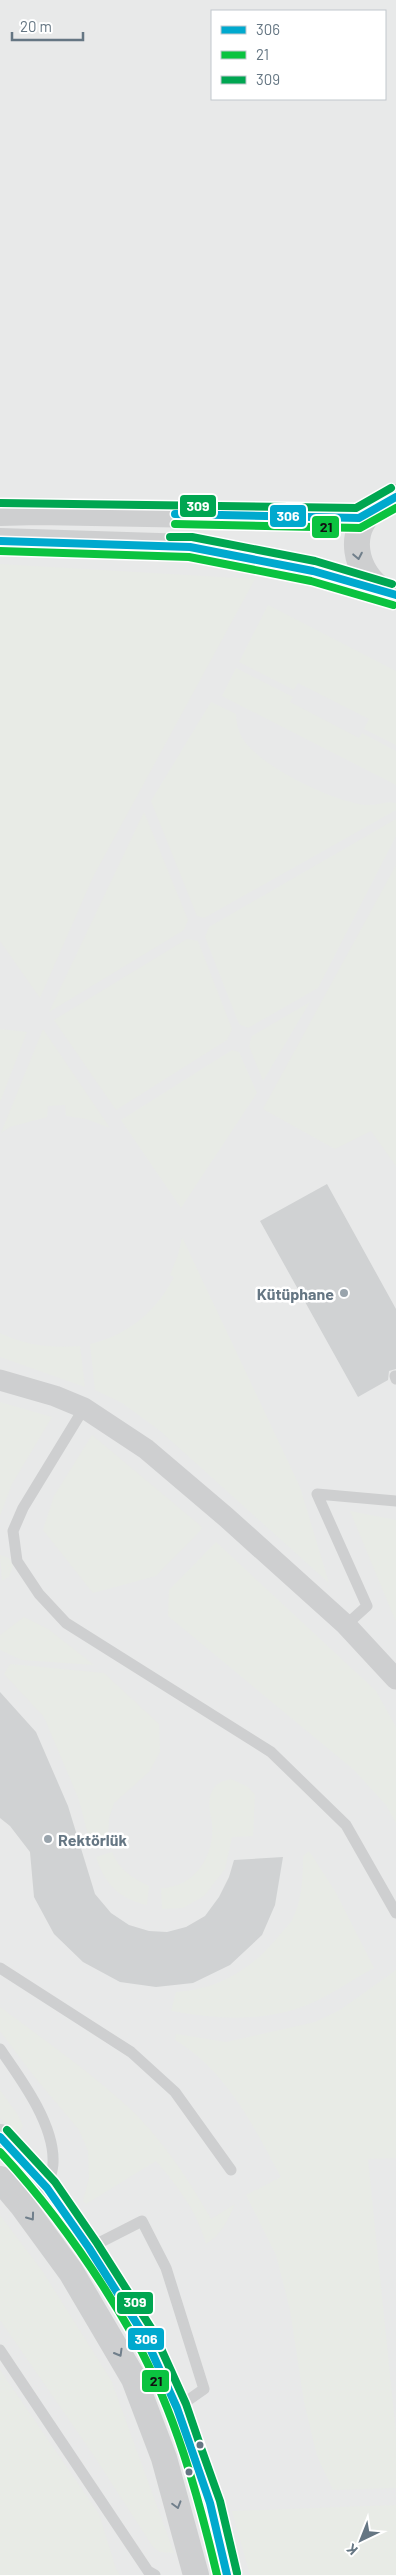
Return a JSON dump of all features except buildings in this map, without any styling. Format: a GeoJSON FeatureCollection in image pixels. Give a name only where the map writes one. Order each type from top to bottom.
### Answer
{"type":"FeatureCollection","features":[{"type":"Feature","properties":{"kind":"street"},"geometry":{"type":"LineString","coordinates":[[0,513],[38,512],[360,518],[392,499]]}},
{"type":"Feature","properties":{"kind":"street"},"geometry":{"type":"LineString","coordinates":[[392,499],[371,511],[361,524],[356,541],[357,558],[363,573],[375,586],[394,596]]}},
{"type":"Feature","properties":{"kind":"street"},"geometry":{"type":"LineString","coordinates":[[0,541],[190,547],[313,572],[394,596]]}},
{"type":"Feature","properties":{"kind":"street"},"geometry":{"type":"LineString","coordinates":[[0,1380],[55,1396],[84,1408],[146,1449],[346,1625],[396,1679]]}},
{"type":"Feature","properties":{"kind":"street"},"geometry":{"type":"LineString","coordinates":[[0,2138],[47,2188],[89,2248],[144,2335],[177,2408],[210,2503],[227,2575]]}},
{"type":"Feature","properties":{"kind":"street"},"geometry":{"type":"LineString","coordinates":[[0,2180],[22,2205],[71,2272],[134,2379],[164,2458],[196,2575]]}},
{"type":"Feature","properties":{"kind":"lane"},"geometry":{"type":"LineString","coordinates":[[84,1408],[23,1508],[13,1531],[17,1561],[39,1594],[66,1622],[271,1752],[346,1825],[396,1913]]}},
{"type":"Feature","properties":{"kind":"lane"},"geometry":{"type":"LineString","coordinates":[[346,1625],[367,1606],[317,1494],[396,1501]]}},
{"type":"Feature","properties":{"kind":"lane"},"geometry":{"type":"LineString","coordinates":[[0,1968],[131,2052],[175,2092],[231,2170]]}},
{"type":"Feature","properties":{"kind":"lane"},"geometry":{"type":"LineString","coordinates":[[0,2049],[30,2092],[48,2136],[53,2163],[47,2188]]}},
{"type":"Feature","properties":{"kind":"lane"},"geometry":{"type":"LineString","coordinates":[[89,2248],[142,2221],[166,2268],[204,2389],[177,2408]]}},
{"type":"Feature","properties":{"kind":"lane"},"geometry":{"type":"LineString","coordinates":[[0,2350],[148,2572],[155,2575]]}},
{"type":"Feature","properties":{"kind":"shaded area"},"geometry":{"type":"Polygon","coordinates":[[[0,0],[396,0],[396,2575],[0,2575],[0,0]]]}},
{"type":"Feature","properties":{"kind":"shaded area"},"geometry":{"type":"Polygon","coordinates":[[[0,564],[255,579],[93,877],[40,998],[0,941],[0,564]]]}},
{"type":"Feature","properties":{"kind":"shaded area"},"geometry":{"type":"Polygon","coordinates":[[[268,605],[396,671],[396,745],[364,729],[369,719],[298,683],[294,690],[239,662],[268,605]]]}},
{"type":"Feature","properties":{"kind":"shaded area"},"geometry":{"type":"Polygon","coordinates":[[[236,668],[293,697],[290,702],[359,738],[362,733],[396,751],[396,785],[222,696],[236,668]]]}},
{"type":"Feature","properties":{"kind":"shaded area"},"geometry":{"type":"Polygon","coordinates":[[[211,702],[236,714],[241,736],[250,747],[263,759],[297,781],[352,802],[366,805],[396,803],[396,810],[204,918],[197,916],[151,801],[211,702]]]}},
{"type":"Feature","properties":{"kind":"shaded area"},"geometry":{"type":"Polygon","coordinates":[[[144,812],[188,920],[184,930],[49,1012],[144,812]]]}},
{"type":"Feature","properties":{"kind":"shaded area"},"geometry":{"type":"Polygon","coordinates":[[[396,819],[396,836],[318,988],[248,1028],[239,1024],[205,937],[209,927],[396,819]]]}},
{"type":"Feature","properties":{"kind":"shaded area"},"geometry":{"type":"Polygon","coordinates":[[[396,865],[396,1166],[371,1131],[335,1149],[263,1109],[396,865]]]}},
{"type":"Feature","properties":{"kind":"shaded area"},"geometry":{"type":"Polygon","coordinates":[[[187,939],[198,941],[232,1029],[227,1040],[116,1110],[54,1020],[187,939]]]}},
{"type":"Feature","properties":{"kind":"shaded area"},"geometry":{"type":"Polygon","coordinates":[[[310,1002],[263,1081],[249,1046],[252,1036],[310,1002]]]}},
{"type":"Feature","properties":{"kind":"shaded area"},"geometry":{"type":"Polygon","coordinates":[[[0,1029],[27,1032],[0,1102],[0,1029]]]}},
{"type":"Feature","properties":{"kind":"shaded area"},"geometry":{"type":"Polygon","coordinates":[[[43,1029],[110,1128],[86,1119],[66,1116],[65,1105],[48,1106],[47,1117],[10,1127],[1,1133],[43,1029]]]}},
{"type":"Feature","properties":{"kind":"shaded area"},"geometry":{"type":"Polygon","coordinates":[[[232,1050],[239,1052],[257,1093],[181,1208],[121,1120],[232,1050]]]}},
{"type":"Feature","properties":{"kind":"shaded area"},"geometry":{"type":"Polygon","coordinates":[[[182,1237],[300,1487],[329,1583],[159,1430],[122,1403],[95,1390],[90,1344],[117,1335],[129,1328],[159,1301],[174,1277],[170,1275],[178,1255],[182,1237]]]}},
{"type":"Feature","properties":{"kind":"shaded area"},"geometry":{"type":"Polygon","coordinates":[[[0,1333],[20,1341],[39,1345],[59,1347],[80,1346],[85,1387],[0,1357],[0,1333]]]}},
{"type":"Feature","properties":{"kind":"shaded area"},"geometry":{"type":"Polygon","coordinates":[[[0,1402],[52,1417],[12,1484],[0,1516],[0,1402]]]}},
{"type":"Feature","properties":{"kind":"shaded area"},"geometry":{"type":"Polygon","coordinates":[[[92,1435],[202,1527],[156,1576],[93,1593],[43,1530],[54,1496],[92,1435]]]}},
{"type":"Feature","properties":{"kind":"shaded area"},"geometry":{"type":"Polygon","coordinates":[[[350,1511],[396,1520],[396,1622],[350,1511]]]}},
{"type":"Feature","properties":{"kind":"shaded area"},"geometry":{"type":"Polygon","coordinates":[[[216,1542],[376,1691],[396,1727],[396,1823],[386,1805],[354,1770],[168,1616],[169,1590],[216,1542]]]}},
{"type":"Feature","properties":{"kind":"shaded area"},"geometry":{"type":"Polygon","coordinates":[[[0,1555],[9,1558],[13,1566],[9,1577],[2,1581],[0,1555]]]}},
{"type":"Feature","properties":{"kind":"shaded area"},"geometry":{"type":"Polygon","coordinates":[[[24,1617],[48,1629],[94,1665],[22,1660],[0,1650],[0,1635],[24,1617]]]}},
{"type":"Feature","properties":{"kind":"shaded area"},"geometry":{"type":"Polygon","coordinates":[[[10,1664],[104,1673],[159,1724],[160,1752],[149,1772],[114,1803],[109,1818],[108,1837],[89,1839],[79,1800],[44,1717],[4,1674],[10,1664]]]}},
{"type":"Feature","properties":{"kind":"shaded area"},"geometry":{"type":"Polygon","coordinates":[[[231,1779],[248,1787],[255,1795],[253,1836],[232,1837],[225,1869],[204,1896],[183,1908],[162,1909],[161,1888],[173,1887],[192,1876],[206,1858],[212,1836],[209,1805],[211,1794],[219,1784],[231,1779]]]}},
{"type":"Feature","properties":{"kind":"shaded area"},"geometry":{"type":"Polygon","coordinates":[[[309,1851],[335,1891],[374,1968],[314,2002],[278,2014],[232,2018],[171,2011],[176,1992],[206,1987],[232,1976],[256,1959],[285,1929],[292,1920],[298,1905],[303,1856],[309,1851]]]}},
{"type":"Feature","properties":{"kind":"shaded area"},"geometry":{"type":"Polygon","coordinates":[[[112,1852],[122,1869],[149,1886],[147,1905],[128,1899],[114,1889],[103,1875],[96,1857],[112,1852]]]}},
{"type":"Feature","properties":{"kind":"shaded area"},"geometry":{"type":"Polygon","coordinates":[[[396,1970],[396,2158],[368,2159],[396,2434],[396,2488],[333,2490],[317,2456],[304,2402],[290,2310],[276,2255],[246,2195],[281,2177],[249,2120],[224,2083],[193,2052],[175,2040],[176,2034],[226,2042],[315,2022],[340,2010],[396,1970]]]}},
{"type":"Feature","properties":{"kind":"shaded area"},"geometry":{"type":"Polygon","coordinates":[[[0,2007],[81,2067],[139,2118],[173,2159],[194,2189],[211,2219],[235,2204],[227,2221],[216,2236],[206,2244],[186,2200],[156,2161],[86,2204],[83,2201],[89,2178],[88,2151],[79,2130],[33,2075],[0,2031],[0,2007]]]}},
{"type":"Feature","properties":{"kind":"shaded area"},"geometry":{"type":"Polygon","coordinates":[[[0,2090],[18,2115],[23,2126],[18,2135],[0,2118],[0,2090]]]}},
{"type":"Feature","properties":{"kind":"shaded area"},"geometry":{"type":"Polygon","coordinates":[[[0,2215],[43,2272],[111,2380],[174,2553],[160,2552],[153,2547],[92,2453],[0,2320],[0,2215]]]}},
{"type":"Feature","properties":{"kind":"shaded area"},"geometry":{"type":"Polygon","coordinates":[[[0,2370],[99,2514],[116,2569],[120,2575],[0,2575],[0,2370]]]}},
{"type":"Feature","properties":{"kind":"shaded area"},"geometry":{"type":"Polygon","coordinates":[[[396,2505],[396,2575],[250,2575],[232,2511],[396,2505]]]}},
{"type":"Feature","properties":{"kind":"transit line","name":"309"},"geometry":{"type":"LineString","coordinates":[[0,503],[356,508],[391,488]]}},
{"type":"Feature","properties":{"kind":"transit line","name":"306"},"geometry":{"type":"LineString","coordinates":[[175,514],[359,518],[396,497]]}},
{"type":"Feature","properties":{"kind":"transit line","name":"21"},"geometry":{"type":"LineString","coordinates":[[175,524],[360,528],[396,508]]}},
{"type":"Feature","properties":{"kind":"transit line","name":"309"},"geometry":{"type":"LineString","coordinates":[[170,537],[192,537],[315,561],[392,584]]}},
{"type":"Feature","properties":{"kind":"transit line","name":"306"},"geometry":{"type":"LineString","coordinates":[[0,541],[190,547],[313,571],[396,595]]}},
{"type":"Feature","properties":{"kind":"transit line","name":"21"},"geometry":{"type":"LineString","coordinates":[[0,551],[189,557],[311,581],[393,605]]}},
{"type":"Feature","properties":{"kind":"transit line","name":"309"},"geometry":{"type":"LineString","coordinates":[[7,2130],[55,2182],[97,2243],[153,2331],[186,2404],[220,2501],[237,2573]]}},
{"type":"Feature","properties":{"kind":"transit line","name":"306"},"geometry":{"type":"LineString","coordinates":[[0,2137],[47,2188],[89,2248],[144,2335],[177,2408],[191,2448],[210,2503],[227,2575]]}},
{"type":"Feature","properties":{"kind":"transit line","name":"21"},"geometry":{"type":"LineString","coordinates":[[0,2152],[38,2195],[73,2241],[135,2339],[174,2425],[202,2515],[217,2575]]}},
{"type":"Feature","properties":{"kind":"place","name":"Kütüphane"},"geometry":{"type":"Point","coordinates":[344,1293]}},
{"type":"Feature","properties":{"kind":"place","name":"Rektörlük"},"geometry":{"type":"Point","coordinates":[48,1839]}}]}
